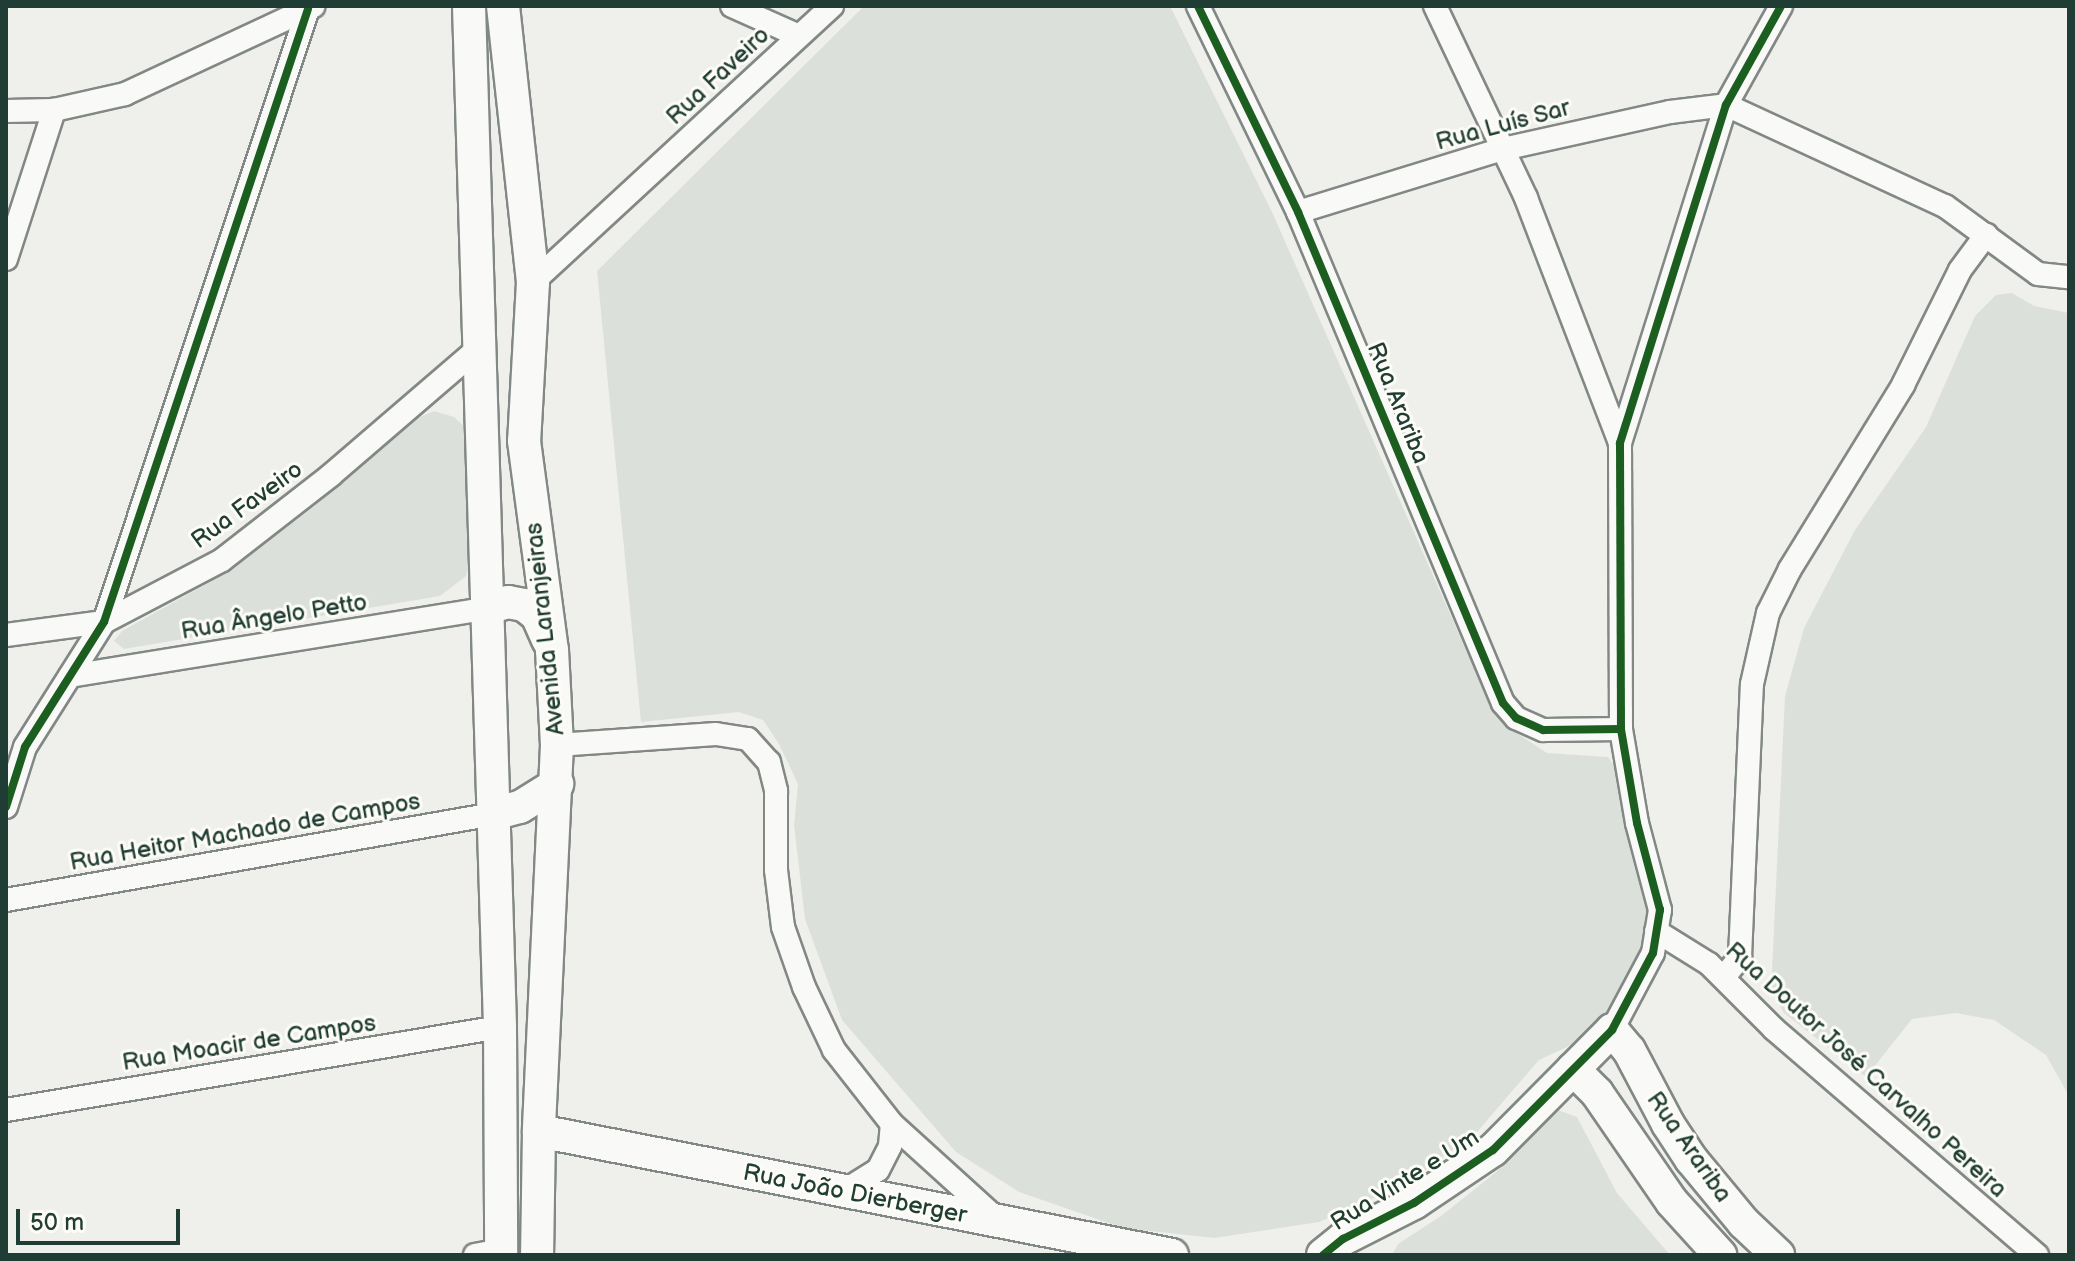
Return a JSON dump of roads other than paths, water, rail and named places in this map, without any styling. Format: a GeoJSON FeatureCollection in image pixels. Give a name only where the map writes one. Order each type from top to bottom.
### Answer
{"type":"FeatureCollection","features":[{"type":"Feature","properties":{"kind":"main road","name":"Avenida Laranjeiras"},"geometry":{"type":"LineString","coordinates":[[469,6],[482,345],[485,609],[500,1027],[492,1253]]}},
{"type":"Feature","properties":{"kind":"main road","name":"Avenida Laranjeiras"},"geometry":{"type":"LineString","coordinates":[[503,6],[533,282],[524,441],[552,650],[557,745],[539,1131],[537,1255]]}},
{"type":"Feature","properties":{"kind":"main road"},"geometry":{"type":"LineString","coordinates":[[485,609],[508,602],[524,605],[537,615],[552,650]]}},
{"type":"Feature","properties":{"kind":"main road"},"geometry":{"type":"LineString","coordinates":[[493,814],[520,807],[557,784]]}},
{"type":"Feature","properties":{"kind":"main road","name":"Rua Vinte e Um"},"geometry":{"type":"LineString","coordinates":[[1323,1255],[1343,1239],[1414,1203],[1493,1150],[1612,1030]]}},
{"type":"Feature","properties":{"kind":"main road","name":"Rua Arariba"},"geometry":{"type":"LineString","coordinates":[[1612,1030],[1629,1050],[1668,1124],[1691,1159],[1744,1223],[1778,1255]]}},
{"type":"Feature","properties":{"kind":"main road","name":"Rua Arariba"},"geometry":{"type":"LineString","coordinates":[[1573,1069],[1597,1093],[1672,1202],[1720,1255]]}},
{"type":"Feature","properties":{"kind":"main road","name":"Rua João Dierberger"},"geometry":{"type":"LineString","coordinates":[[539,1131],[1172,1255]]}},
{"type":"Feature","properties":{"kind":"street"},"geometry":{"type":"LineString","coordinates":[[732,6],[799,36]]}},
{"type":"Feature","properties":{"kind":"street","name":"Rua Faveiro"},"geometry":{"type":"LineString","coordinates":[[533,282],[832,6]]}},
{"type":"Feature","properties":{"kind":"street","name":"Rua Arariba"},"geometry":{"type":"LineString","coordinates":[[1198,6],[1298,212],[1503,703],[1516,718],[1543,730],[1621,729]]}},
{"type":"Feature","properties":{"kind":"street"},"geometry":{"type":"LineString","coordinates":[[1435,6],[1526,198],[1620,443]]}},
{"type":"Feature","properties":{"kind":"street"},"geometry":{"type":"LineString","coordinates":[[1612,1030],[1653,953],[1660,910],[1637,823],[1621,729],[1620,443],[1726,105],[1781,6]]}},
{"type":"Feature","properties":{"kind":"street"},"geometry":{"type":"LineString","coordinates":[[6,111],[54,110],[125,94],[311,7]]}},
{"type":"Feature","properties":{"kind":"street"},"geometry":{"type":"LineString","coordinates":[[6,807],[25,747],[104,622],[311,7]]}},
{"type":"Feature","properties":{"kind":"street"},"geometry":{"type":"LineString","coordinates":[[1726,105],[1945,206],[2038,274],[2069,277]]}},
{"type":"Feature","properties":{"kind":"street","name":"Rua Luís Sar"},"geometry":{"type":"LineString","coordinates":[[1298,212],[1503,149],[1670,112],[1726,105]]}},
{"type":"Feature","properties":{"kind":"street"},"geometry":{"type":"LineString","coordinates":[[6,259],[54,110]]}},
{"type":"Feature","properties":{"kind":"street"},"geometry":{"type":"LineString","coordinates":[[1724,977],[1740,957],[1752,684],[1768,613],[1790,569],[1903,385],[1960,270],[1986,235]]}},
{"type":"Feature","properties":{"kind":"street","name":"Rua Faveiro"},"geometry":{"type":"LineString","coordinates":[[6,635],[104,622],[222,560],[331,475],[482,345]]}},
{"type":"Feature","properties":{"kind":"street","name":"Rua Ângelo Petto"},"geometry":{"type":"LineString","coordinates":[[70,676],[485,609]]}},
{"type":"Feature","properties":{"kind":"street"},"geometry":{"type":"LineString","coordinates":[[557,745],[716,734],[748,739],[769,762],[776,791],[776,870],[783,927],[804,987],[834,1050],[892,1124],[999,1222]]}},
{"type":"Feature","properties":{"kind":"street","name":"Rua Heitor Machado de Campos"},"geometry":{"type":"LineString","coordinates":[[6,900],[493,814]]}},
{"type":"Feature","properties":{"kind":"street","name":"Rua Doutor José Carvalho Pereira"},"geometry":{"type":"LineString","coordinates":[[1656,931],[1684,946],[1724,977],[1774,1029],[2037,1255]]}},
{"type":"Feature","properties":{"kind":"street","name":"Rua Moacir de Campos"},"geometry":{"type":"LineString","coordinates":[[6,1110],[500,1027]]}},
{"type":"Feature","properties":{"kind":"street"},"geometry":{"type":"LineString","coordinates":[[844,1191],[878,1170],[890,1146],[892,1124]]}}]}
